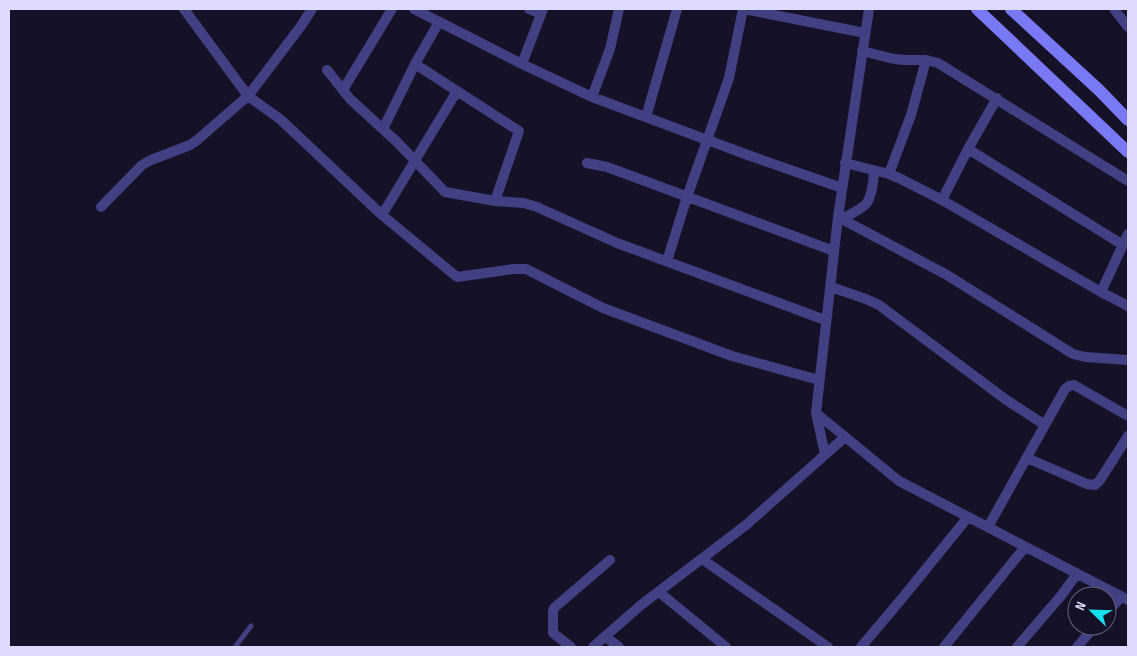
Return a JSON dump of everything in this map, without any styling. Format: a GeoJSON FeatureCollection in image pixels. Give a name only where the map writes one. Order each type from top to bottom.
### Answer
{"type":"FeatureCollection","features":[{"type":"Feature","properties":{"kind":"main road"},"geometry":{"type":"LineString","coordinates":[[977,9],[1128,152]]}},
{"type":"Feature","properties":{"kind":"main road"},"geometry":{"type":"LineString","coordinates":[[1011,9],[1099,90],[1128,120]]}},
{"type":"Feature","properties":{"kind":"street"},"geometry":{"type":"LineString","coordinates":[[184,9],[248,96],[280,119],[382,215],[457,277],[513,269],[526,270],[603,308],[732,356],[819,380]]}},
{"type":"Feature","properties":{"kind":"street"},"geometry":{"type":"LineString","coordinates":[[101,207],[142,165],[190,145],[248,96],[312,9]]}},
{"type":"Feature","properties":{"kind":"street"},"geometry":{"type":"LineString","coordinates":[[343,90],[392,9]]}},
{"type":"Feature","properties":{"kind":"street"},"geometry":{"type":"LineString","coordinates":[[414,9],[566,86],[592,97],[842,188]]}},
{"type":"Feature","properties":{"kind":"street"},"geometry":{"type":"LineString","coordinates":[[522,64],[542,11],[529,9]]}},
{"type":"Feature","properties":{"kind":"street"},"geometry":{"type":"LineString","coordinates":[[592,97],[610,49],[619,9]]}},
{"type":"Feature","properties":{"kind":"street"},"geometry":{"type":"LineString","coordinates":[[646,117],[677,9]]}},
{"type":"Feature","properties":{"kind":"street"},"geometry":{"type":"LineString","coordinates":[[667,261],[687,197],[729,78],[744,9],[779,13],[865,33]]}},
{"type":"Feature","properties":{"kind":"street"},"geometry":{"type":"LineString","coordinates":[[825,454],[816,413],[819,380],[825,320],[840,218],[845,163],[869,9]]}},
{"type":"Feature","properties":{"kind":"street"},"geometry":{"type":"LineString","coordinates":[[1114,9],[1128,27]]}},
{"type":"Feature","properties":{"kind":"street"},"geometry":{"type":"LineString","coordinates":[[383,129],[438,22]]}},
{"type":"Feature","properties":{"kind":"street"},"geometry":{"type":"LineString","coordinates":[[862,51],[894,59],[926,60],[938,63],[1128,181]]}},
{"type":"Feature","properties":{"kind":"street"},"geometry":{"type":"LineString","coordinates":[[889,174],[911,115],[926,60]]}},
{"type":"Feature","properties":{"kind":"street"},"geometry":{"type":"LineString","coordinates":[[416,64],[519,131],[495,201]]}},
{"type":"Feature","properties":{"kind":"street"},"geometry":{"type":"LineString","coordinates":[[327,70],[350,99],[383,129],[445,192],[495,201],[524,203],[537,207],[617,242],[825,320]]}},
{"type":"Feature","properties":{"kind":"street"},"geometry":{"type":"LineString","coordinates":[[382,215],[457,91]]}},
{"type":"Feature","properties":{"kind":"street"},"geometry":{"type":"LineString","coordinates":[[942,200],[996,98]]}},
{"type":"Feature","properties":{"kind":"street"},"geometry":{"type":"LineString","coordinates":[[968,149],[1123,245]]}},
{"type":"Feature","properties":{"kind":"street"},"geometry":{"type":"LineString","coordinates":[[587,163],[607,167],[834,251]]}},
{"type":"Feature","properties":{"kind":"street"},"geometry":{"type":"LineString","coordinates":[[845,163],[899,178],[942,200],[1128,306]]}},
{"type":"Feature","properties":{"kind":"street"},"geometry":{"type":"LineString","coordinates":[[840,218],[868,202],[874,176],[873,170]]}},
{"type":"Feature","properties":{"kind":"street"},"geometry":{"type":"LineString","coordinates":[[840,218],[947,275],[1073,354],[1085,357],[1128,360]]}},
{"type":"Feature","properties":{"kind":"street"},"geometry":{"type":"LineString","coordinates":[[1101,292],[1128,234]]}},
{"type":"Feature","properties":{"kind":"street"},"geometry":{"type":"LineString","coordinates":[[831,287],[879,305],[1005,399],[1045,425]]}},
{"type":"Feature","properties":{"kind":"street"},"geometry":{"type":"LineString","coordinates":[[988,527],[1065,389],[1074,385],[1128,416]]}},
{"type":"Feature","properties":{"kind":"street"},"geometry":{"type":"LineString","coordinates":[[816,413],[899,481],[1125,598]]}},
{"type":"Feature","properties":{"kind":"street"},"geometry":{"type":"LineString","coordinates":[[1026,458],[1087,484],[1095,485],[1128,436]]}},
{"type":"Feature","properties":{"kind":"street"},"geometry":{"type":"LineString","coordinates":[[594,647],[641,605],[746,525],[845,437]]}},
{"type":"Feature","properties":{"kind":"street"},"geometry":{"type":"LineString","coordinates":[[861,647],[968,516]]}},
{"type":"Feature","properties":{"kind":"street"},"geometry":{"type":"LineString","coordinates":[[944,647],[1025,547]]}},
{"type":"Feature","properties":{"kind":"street"},"geometry":{"type":"LineString","coordinates":[[702,559],[828,647]]}},
{"type":"Feature","properties":{"kind":"street"},"geometry":{"type":"LineString","coordinates":[[571,647],[553,633],[554,608],[610,560]]}},
{"type":"Feature","properties":{"kind":"street"},"geometry":{"type":"LineString","coordinates":[[1017,647],[1078,574]]}},
{"type":"Feature","properties":{"kind":"street"},"geometry":{"type":"LineString","coordinates":[[659,592],[726,647]]}},
{"type":"Feature","properties":{"kind":"street"},"geometry":{"type":"LineString","coordinates":[[606,636],[619,647]]}},
{"type":"Feature","properties":{"kind":"street"},"geometry":{"type":"LineString","coordinates":[[1077,647],[1087,636]]}},
{"type":"Feature","properties":{"kind":"lane"},"geometry":{"type":"LineString","coordinates":[[235,647],[251,626]]}}]}
